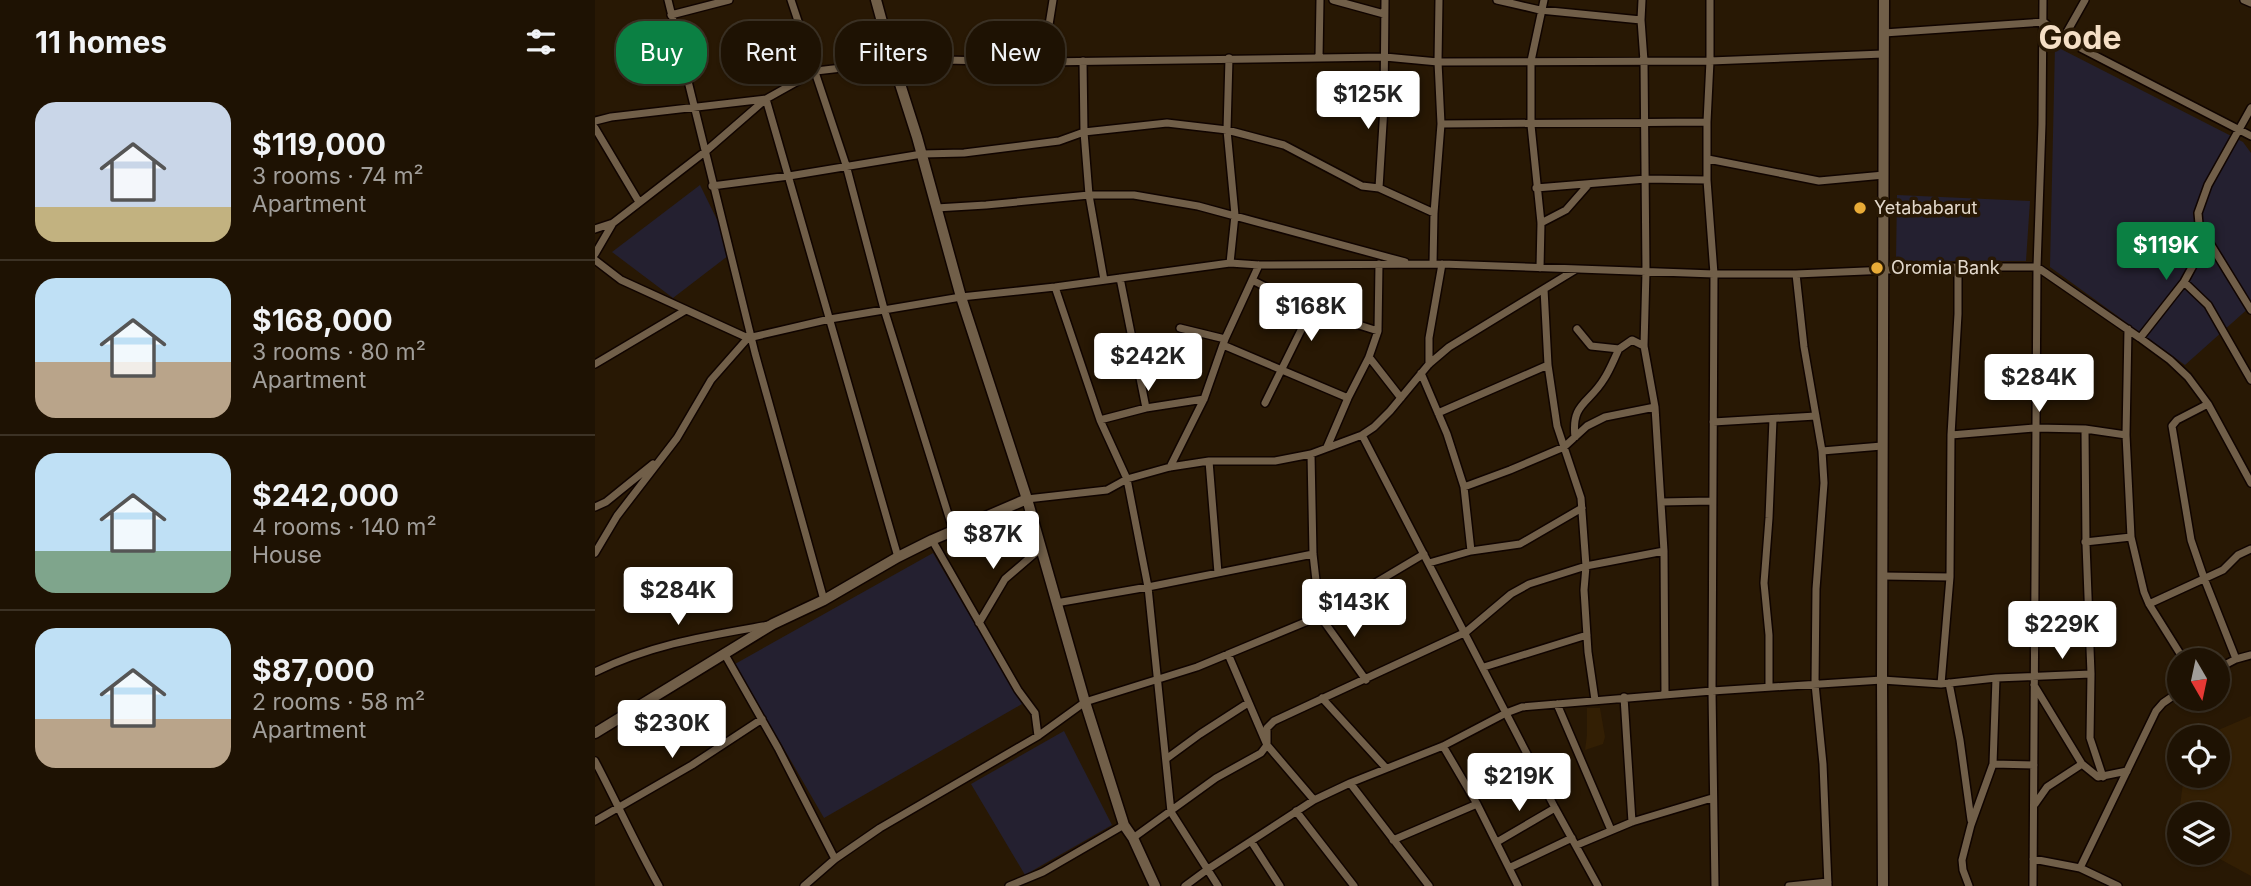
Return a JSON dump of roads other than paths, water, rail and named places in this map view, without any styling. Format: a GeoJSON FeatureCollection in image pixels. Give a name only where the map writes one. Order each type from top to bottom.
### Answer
{"type":"FeatureCollection","features":[{"type":"Feature","properties":{"kind":"street"},"geometry":{"type":"LineString","coordinates":[[668,0],[750,338],[824,600]]}},
{"type":"Feature","properties":{"kind":"street"},"geometry":{"type":"LineString","coordinates":[[671,15],[729,0]]}},
{"type":"Feature","properties":{"kind":"street"},"geometry":{"type":"LineString","coordinates":[[791,0],[798,21]]}},
{"type":"Feature","properties":{"kind":"street"},"geometry":{"type":"LineString","coordinates":[[876,0],[882,21]]}},
{"type":"Feature","properties":{"kind":"street"},"geometry":{"type":"LineString","coordinates":[[1050,21],[1053,0]]}},
{"type":"Feature","properties":{"kind":"street"},"geometry":{"type":"LineString","coordinates":[[1319,58],[1320,0]]}},
{"type":"Feature","properties":{"kind":"street"},"geometry":{"type":"LineString","coordinates":[[1333,0],[1384,14]]}},
{"type":"Feature","properties":{"kind":"street"},"geometry":{"type":"LineString","coordinates":[[1379,188],[1385,0]]}},
{"type":"Feature","properties":{"kind":"street"},"geometry":{"type":"LineString","coordinates":[[1433,264],[1441,124],[1439,0]]}},
{"type":"Feature","properties":{"kind":"street"},"geometry":{"type":"LineString","coordinates":[[1497,0],[1540,10],[1641,20]]}},
{"type":"Feature","properties":{"kind":"street"},"geometry":{"type":"LineString","coordinates":[[1540,268],[1541,223],[1531,125],[1531,61],[1544,0]]}},
{"type":"Feature","properties":{"kind":"street"},"geometry":{"type":"LineString","coordinates":[[1642,0],[1646,179],[1644,346],[1655,407],[1664,551],[1665,694]]}},
{"type":"Feature","properties":{"kind":"street"},"geometry":{"type":"LineString","coordinates":[[1710,0],[1707,180],[1714,274],[1711,691],[1715,886]]}},
{"type":"Feature","properties":{"kind":"street"},"geometry":{"type":"LineString","coordinates":[[1883,886],[1884,0]]}},
{"type":"Feature","properties":{"kind":"street"},"geometry":{"type":"LineString","coordinates":[[2033,886],[2035,428],[2043,0]]}},
{"type":"Feature","properties":{"kind":"street"},"geometry":{"type":"LineString","coordinates":[[2063,39],[2085,0]]}},
{"type":"Feature","properties":{"kind":"street"},"geometry":{"type":"LineString","coordinates":[[2244,0],[2251,4]]}},
{"type":"Feature","properties":{"kind":"street"},"geometry":{"type":"LineString","coordinates":[[1885,33],[2044,22],[2063,39],[2251,136]]}},
{"type":"Feature","properties":{"kind":"street"},"geometry":{"type":"LineString","coordinates":[[1065,61],[1385,57],[1438,62],[1710,61],[1883,54]]}},
{"type":"Feature","properties":{"kind":"street"},"geometry":{"type":"LineString","coordinates":[[1229,58],[1227,130],[1234,215],[1230,263]]}},
{"type":"Feature","properties":{"kind":"street"},"geometry":{"type":"LineString","coordinates":[[1083,61],[1084,132],[1089,195],[1104,280]]}},
{"type":"Feature","properties":{"kind":"street"},"geometry":{"type":"LineString","coordinates":[[595,229],[613,223],[706,151],[766,99],[793,84]]}},
{"type":"Feature","properties":{"kind":"street"},"geometry":{"type":"LineString","coordinates":[[820,84],[846,165],[884,309],[953,530]]}},
{"type":"Feature","properties":{"kind":"street"},"geometry":{"type":"LineString","coordinates":[[900,84],[961,297],[1027,499],[1085,702],[1124,825],[1133,838],[1155,886]]}},
{"type":"Feature","properties":{"kind":"street"},"geometry":{"type":"LineString","coordinates":[[595,121],[766,99]]}},
{"type":"Feature","properties":{"kind":"street"},"geometry":{"type":"LineString","coordinates":[[766,99],[898,556]]}},
{"type":"Feature","properties":{"kind":"street"},"geometry":{"type":"LineString","coordinates":[[2140,338],[2184,282],[2196,260],[2200,226],[2198,213],[2208,185],[2251,108]]}},
{"type":"Feature","properties":{"kind":"street"},"geometry":{"type":"LineString","coordinates":[[1441,124],[1707,122]]}},
{"type":"Feature","properties":{"kind":"street"},"geometry":{"type":"LineString","coordinates":[[712,186],[922,154],[964,153],[1059,141],[1084,132],[1167,123],[1227,130],[1284,145],[1361,186],[1379,188],[1434,213]]}},
{"type":"Feature","properties":{"kind":"street"},"geometry":{"type":"LineString","coordinates":[[595,128],[639,202]]}},
{"type":"Feature","properties":{"kind":"street"},"geometry":{"type":"LineString","coordinates":[[1708,159],[1819,181],[1884,175]]}},
{"type":"Feature","properties":{"kind":"street"},"geometry":{"type":"LineString","coordinates":[[1536,188],[1646,179],[1707,180]]}},
{"type":"Feature","properties":{"kind":"street"},"geometry":{"type":"LineString","coordinates":[[1541,223],[1566,210],[1588,185]]}},
{"type":"Feature","properties":{"kind":"street"},"geometry":{"type":"LineString","coordinates":[[936,208],[1089,195],[1134,195],[1198,206],[1417,265]]}},
{"type":"Feature","properties":{"kind":"street"},"geometry":{"type":"LineString","coordinates":[[595,254],[613,223]]}},
{"type":"Feature","properties":{"kind":"street"},"geometry":{"type":"LineString","coordinates":[[2200,226],[2251,310]]}},
{"type":"Feature","properties":{"kind":"street"},"geometry":{"type":"LineString","coordinates":[[595,260],[621,280],[750,338]]}},
{"type":"Feature","properties":{"kind":"street"},"geometry":{"type":"LineString","coordinates":[[595,553],[617,516],[664,455],[711,380],[750,338],[884,309],[1230,263],[1442,264],[1714,274],[2037,267],[2128,329],[2188,377],[2208,404],[2251,483]]}},
{"type":"Feature","properties":{"kind":"street"},"geometry":{"type":"LineString","coordinates":[[1327,447],[1369,357],[1378,331],[1379,264]]}},
{"type":"Feature","properties":{"kind":"street"},"geometry":{"type":"LineString","coordinates":[[1429,364],[1429,338],[1442,264]]}},
{"type":"Feature","properties":{"kind":"street"},"geometry":{"type":"LineString","coordinates":[[1170,467],[1203,399],[1224,342],[1259,265]]}},
{"type":"Feature","properties":{"kind":"street"},"geometry":{"type":"LineString","coordinates":[[1958,267],[1945,684],[1960,740],[1971,825]]}},
{"type":"Feature","properties":{"kind":"street"},"geometry":{"type":"LineString","coordinates":[[595,733],[773,624],[824,600],[898,556],[1027,499],[1107,491],[1127,479],[1170,467],[1209,461],[1275,461],[1311,454],[1362,435],[1374,427],[1429,364],[1449,347],[1579,268]]}},
{"type":"Feature","properties":{"kind":"street"},"geometry":{"type":"LineString","coordinates":[[1789,886],[1828,884],[1823,764],[1815,684],[1816,589],[1823,493],[1822,451],[1804,347],[1796,274]]}},
{"type":"Feature","properties":{"kind":"street"},"geometry":{"type":"LineString","coordinates":[[1120,278],[1146,408]]}},
{"type":"Feature","properties":{"kind":"street"},"geometry":{"type":"LineString","coordinates":[[1252,281],[1311,310],[1378,331]]}},
{"type":"Feature","properties":{"kind":"street"},"geometry":{"type":"LineString","coordinates":[[2184,282],[2207,305],[2251,380]]}},
{"type":"Feature","properties":{"kind":"street"},"geometry":{"type":"LineString","coordinates":[[1055,287],[1100,420],[1127,479],[1148,587],[1171,812],[1218,886]]}},
{"type":"Feature","properties":{"kind":"street"},"geometry":{"type":"LineString","coordinates":[[1544,289],[1548,365],[1557,426],[1583,508],[1587,566],[1584,590],[1595,700]]}},
{"type":"Feature","properties":{"kind":"street"},"geometry":{"type":"LineString","coordinates":[[595,364],[686,310]]}},
{"type":"Feature","properties":{"kind":"street"},"geometry":{"type":"LineString","coordinates":[[1265,404],[1311,310]]}},
{"type":"Feature","properties":{"kind":"street"},"geometry":{"type":"LineString","coordinates":[[1180,328],[1224,342],[1348,398]]}},
{"type":"Feature","properties":{"kind":"street"},"geometry":{"type":"LineString","coordinates":[[2128,329],[2126,435],[2131,537],[2149,604],[2176,648]]}},
{"type":"Feature","properties":{"kind":"street"},"geometry":{"type":"LineString","coordinates":[[1577,330],[1591,346],[1619,349]]}},
{"type":"Feature","properties":{"kind":"street"},"geometry":{"type":"LineString","coordinates":[[1575,437],[1573,421],[1580,407],[1602,382],[1619,349],[1632,340],[1644,346]]}},
{"type":"Feature","properties":{"kind":"street"},"geometry":{"type":"LineString","coordinates":[[1369,357],[1401,398]]}},
{"type":"Feature","properties":{"kind":"street"},"geometry":{"type":"LineString","coordinates":[[1438,413],[1548,365]]}},
{"type":"Feature","properties":{"kind":"street"},"geometry":{"type":"LineString","coordinates":[[1421,373],[1464,487],[1471,551]]}},
{"type":"Feature","properties":{"kind":"street"},"geometry":{"type":"LineString","coordinates":[[1100,420],[1146,408],[1203,399]]}},
{"type":"Feature","properties":{"kind":"street"},"geometry":{"type":"LineString","coordinates":[[2208,404],[2172,426],[2191,540],[2236,659]]}},
{"type":"Feature","properties":{"kind":"street"},"geometry":{"type":"LineString","coordinates":[[1464,487],[1564,447],[1587,426],[1605,417],[1655,407]]}},
{"type":"Feature","properties":{"kind":"street"},"geometry":{"type":"LineString","coordinates":[[1713,422],[1817,416]]}},
{"type":"Feature","properties":{"kind":"street"},"geometry":{"type":"LineString","coordinates":[[1769,687],[1769,635],[1764,583],[1773,419]]}},
{"type":"Feature","properties":{"kind":"street"},"geometry":{"type":"LineString","coordinates":[[1951,435],[2035,428],[2085,429],[2126,435]]}},
{"type":"Feature","properties":{"kind":"street"},"geometry":{"type":"LineString","coordinates":[[2085,429],[2085,542],[2091,738],[2103,777]]}},
{"type":"Feature","properties":{"kind":"street"},"geometry":{"type":"LineString","coordinates":[[1362,435],[1598,886]]}},
{"type":"Feature","properties":{"kind":"street"},"geometry":{"type":"LineString","coordinates":[[1822,451],[1882,446]]}},
{"type":"Feature","properties":{"kind":"street"},"geometry":{"type":"LineString","coordinates":[[1311,454],[1313,554],[1320,616],[1366,680]]}},
{"type":"Feature","properties":{"kind":"street"},"geometry":{"type":"LineString","coordinates":[[595,507],[606,502],[664,455]]}},
{"type":"Feature","properties":{"kind":"street"},"geometry":{"type":"LineString","coordinates":[[1209,461],[1218,573]]}},
{"type":"Feature","properties":{"kind":"street"},"geometry":{"type":"LineString","coordinates":[[1661,502],[1712,501]]}},
{"type":"Feature","properties":{"kind":"street"},"geometry":{"type":"LineString","coordinates":[[1429,563],[1471,551],[1520,544],[1583,508]]}},
{"type":"Feature","properties":{"kind":"street"},"geometry":{"type":"LineString","coordinates":[[2085,542],[2131,537]]}},
{"type":"Feature","properties":{"kind":"street"},"geometry":{"type":"LineString","coordinates":[[932,540],[1018,690],[1035,713],[1038,736]]}},
{"type":"Feature","properties":{"kind":"street"},"geometry":{"type":"LineString","coordinates":[[979,623],[1005,579],[1041,548]]}},
{"type":"Feature","properties":{"kind":"street"},"geometry":{"type":"LineString","coordinates":[[2149,604],[2223,570],[2238,555],[2251,549]]}},
{"type":"Feature","properties":{"kind":"street"},"geometry":{"type":"LineString","coordinates":[[1133,838],[1216,778],[1255,757],[1267,745],[1269,725],[1466,632],[1511,594],[1529,584],[1587,566],[1664,551]]}},
{"type":"Feature","properties":{"kind":"street"},"geometry":{"type":"LineString","coordinates":[[1056,603],[1313,554]]}},
{"type":"Feature","properties":{"kind":"street"},"geometry":{"type":"LineString","coordinates":[[804,886],[835,859],[880,828],[1038,736],[1085,702],[1159,680],[1320,616],[1424,554]]}},
{"type":"Feature","properties":{"kind":"street"},"geometry":{"type":"LineString","coordinates":[[1883,576],[1950,578]]}},
{"type":"Feature","properties":{"kind":"street"},"geometry":{"type":"LineString","coordinates":[[595,672],[626,657],[664,645],[773,624]]}},
{"type":"Feature","properties":{"kind":"street"},"geometry":{"type":"LineString","coordinates":[[1484,667],[1587,635]]}},
{"type":"Feature","properties":{"kind":"street"},"geometry":{"type":"LineString","coordinates":[[724,653],[762,719],[835,859]]}},
{"type":"Feature","properties":{"kind":"street"},"geometry":{"type":"LineString","coordinates":[[1228,654],[1267,745],[1314,800]]}},
{"type":"Feature","properties":{"kind":"street"},"geometry":{"type":"LineString","coordinates":[[2230,662],[2251,655]]}},
{"type":"Feature","properties":{"kind":"street"},"geometry":{"type":"LineString","coordinates":[[1185,886],[1314,800],[1443,746],[1522,707],[1665,694],[1882,680],[1945,684],[2033,675],[2091,674]]}},
{"type":"Feature","properties":{"kind":"street"},"geometry":{"type":"LineString","coordinates":[[1969,886],[1962,860],[1971,825],[1993,764],[1996,678]]}},
{"type":"Feature","properties":{"kind":"street"},"geometry":{"type":"LineString","coordinates":[[2033,684],[2082,764],[2095,775],[2103,777],[2127,771]]}},
{"type":"Feature","properties":{"kind":"street"},"geometry":{"type":"LineString","coordinates":[[1322,698],[1386,768]]}},
{"type":"Feature","properties":{"kind":"street"},"geometry":{"type":"LineString","coordinates":[[1624,698],[1632,822]]}},
{"type":"Feature","properties":{"kind":"street"},"geometry":{"type":"LineString","coordinates":[[2080,868],[2159,706],[2167,700]]}},
{"type":"Feature","properties":{"kind":"street"},"geometry":{"type":"LineString","coordinates":[[1166,759],[1248,703]]}},
{"type":"Feature","properties":{"kind":"street"},"geometry":{"type":"LineString","coordinates":[[1557,704],[1611,830]]}},
{"type":"Feature","properties":{"kind":"street"},"geometry":{"type":"LineString","coordinates":[[595,821],[692,765],[762,719]]}},
{"type":"Feature","properties":{"kind":"street"},"geometry":{"type":"LineString","coordinates":[[1443,746],[1511,867],[1518,886]]}},
{"type":"Feature","properties":{"kind":"street"},"geometry":{"type":"LineString","coordinates":[[595,761],[638,850],[659,886]]}},
{"type":"Feature","properties":{"kind":"street"},"geometry":{"type":"LineString","coordinates":[[1993,764],[2034,765]]}},
{"type":"Feature","properties":{"kind":"street"},"geometry":{"type":"LineString","coordinates":[[2034,805],[2047,787],[2082,764]]}},
{"type":"Feature","properties":{"kind":"street"},"geometry":{"type":"LineString","coordinates":[[1350,783],[1429,886]]}},
{"type":"Feature","properties":{"kind":"street"},"geometry":{"type":"LineString","coordinates":[[1511,867],[1574,841],[1712,798]]}},
{"type":"Feature","properties":{"kind":"street"},"geometry":{"type":"LineString","coordinates":[[1393,840],[1477,804]]}},
{"type":"Feature","properties":{"kind":"street"},"geometry":{"type":"LineString","coordinates":[[1497,842],[1555,808]]}},
{"type":"Feature","properties":{"kind":"street"},"geometry":{"type":"LineString","coordinates":[[1297,811],[1354,886]]}},
{"type":"Feature","properties":{"kind":"street"},"geometry":{"type":"LineString","coordinates":[[1009,886],[1042,872],[1124,825]]}},
{"type":"Feature","properties":{"kind":"street"},"geometry":{"type":"LineString","coordinates":[[1251,841],[1280,886]]}},
{"type":"Feature","properties":{"kind":"street"},"geometry":{"type":"LineString","coordinates":[[2033,859],[2080,868],[2118,886]]}},
{"type":"Feature","properties":{"kind":"place","name":"Yetababarut"},"geometry":{"type":"Point","coordinates":[1860,208]}},
{"type":"Feature","properties":{"kind":"place","name":"Oromia Bank"},"geometry":{"type":"Point","coordinates":[1877,268]}},
{"type":"Feature","properties":{"kind":"district","name":"Gode"},"geometry":{"type":"Point","coordinates":[2080,38]}}]}
